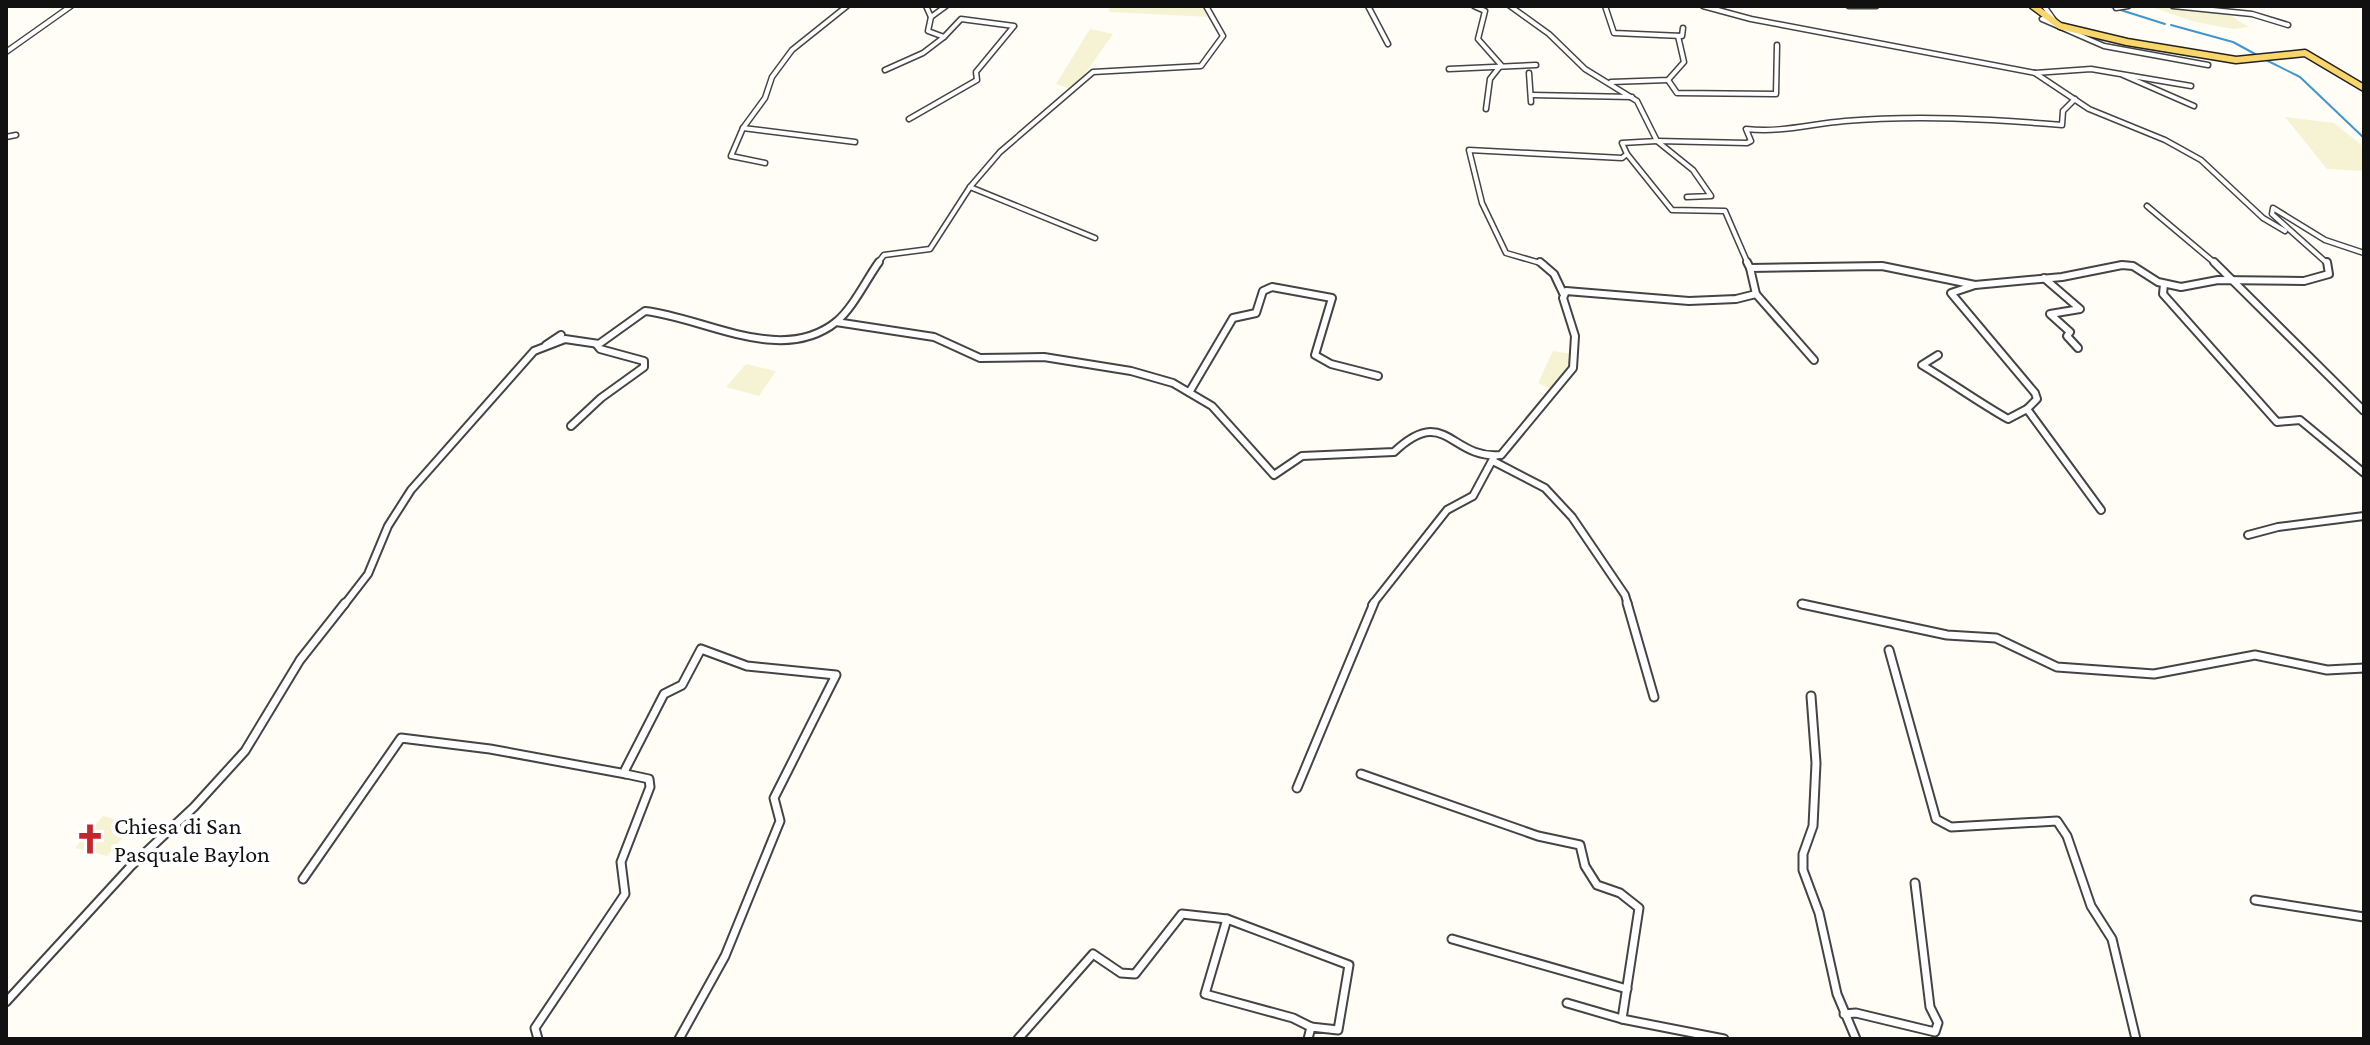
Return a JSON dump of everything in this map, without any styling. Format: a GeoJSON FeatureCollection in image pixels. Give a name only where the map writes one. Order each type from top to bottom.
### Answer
{"type":"FeatureCollection","features":[{"type":"Feature","properties":{"kind":"main road"},"geometry":{"type":"LineString","coordinates":[[2033,6],[2056,23],[2087,34],[2143,45],[2228,59],[2305,53],[2364,88]]}},
{"type":"Feature","properties":{"kind":"street"},"geometry":{"type":"LineString","coordinates":[[6,52],[71,6]]}},
{"type":"Feature","properties":{"kind":"street"},"geometry":{"type":"LineString","coordinates":[[765,163],[732,157],[743,128],[765,98],[772,77],[792,50],[847,6]]}},
{"type":"Feature","properties":{"kind":"street"},"geometry":{"type":"LineString","coordinates":[[926,6],[931,17],[928,31],[944,37]]}},
{"type":"Feature","properties":{"kind":"street"},"geometry":{"type":"LineString","coordinates":[[931,17],[946,6]]}},
{"type":"Feature","properties":{"kind":"street"},"geometry":{"type":"LineString","coordinates":[[836,322],[884,255],[930,249],[970,187],[1000,152],[1093,72],[1201,66],[1223,36],[1206,6]]}},
{"type":"Feature","properties":{"kind":"street"},"geometry":{"type":"LineString","coordinates":[[1368,6],[1388,44]]}},
{"type":"Feature","properties":{"kind":"street"},"geometry":{"type":"LineString","coordinates":[[1474,6],[1485,11],[1478,39],[1497,58],[1500,67]]}},
{"type":"Feature","properties":{"kind":"street"},"geometry":{"type":"LineString","coordinates":[[1510,6],[1549,34],[1585,69],[1632,97],[1657,141],[1693,170],[1711,196],[1687,197]]}},
{"type":"Feature","properties":{"kind":"street"},"geometry":{"type":"LineString","coordinates":[[1605,6],[1614,33],[1684,36],[1683,28]]}},
{"type":"Feature","properties":{"kind":"street"},"geometry":{"type":"LineString","coordinates":[[1703,6],[1751,19],[2035,73],[2058,69],[2120,74],[2191,86]]}},
{"type":"Feature","properties":{"kind":"street"},"geometry":{"type":"LineString","coordinates":[[1849,6],[1876,6]]}},
{"type":"Feature","properties":{"kind":"street"},"geometry":{"type":"LineString","coordinates":[[2044,6],[2056,23]]}},
{"type":"Feature","properties":{"kind":"street"},"geometry":{"type":"LineString","coordinates":[[2116,8],[2128,6]]}},
{"type":"Feature","properties":{"kind":"street"},"geometry":{"type":"LineString","coordinates":[[2173,6],[2252,14],[2288,25]]}},
{"type":"Feature","properties":{"kind":"street"},"geometry":{"type":"LineString","coordinates":[[2046,17],[2042,19],[2104,46],[2196,60],[2208,65]]}},
{"type":"Feature","properties":{"kind":"street"},"geometry":{"type":"LineString","coordinates":[[885,70],[923,53],[961,19],[1014,26],[976,72],[977,80],[909,119]]}},
{"type":"Feature","properties":{"kind":"street"},"geometry":{"type":"LineString","coordinates":[[1610,82],[1668,80],[1684,62],[1678,36]]}},
{"type":"Feature","properties":{"kind":"street"},"geometry":{"type":"LineString","coordinates":[[1668,80],[1677,93],[1776,94],[1777,45]]}},
{"type":"Feature","properties":{"kind":"street"},"geometry":{"type":"LineString","coordinates":[[1449,69],[1536,65]]}},
{"type":"Feature","properties":{"kind":"street"},"geometry":{"type":"LineString","coordinates":[[1486,109],[1490,79],[1500,67]]}},
{"type":"Feature","properties":{"kind":"street"},"geometry":{"type":"LineString","coordinates":[[1529,73],[1531,102]]}},
{"type":"Feature","properties":{"kind":"street"},"geometry":{"type":"LineString","coordinates":[[2035,73],[2089,109],[2165,140],[2201,160],[2263,218],[2297,237]]}},
{"type":"Feature","properties":{"kind":"street"},"geometry":{"type":"LineString","coordinates":[[2120,74],[2194,106]]}},
{"type":"Feature","properties":{"kind":"street"},"geometry":{"type":"LineString","coordinates":[[1532,95],[1632,97]]}},
{"type":"Feature","properties":{"kind":"street"},"geometry":{"type":"LineString","coordinates":[[1814,360],[1756,294],[1750,268],[1725,211],[1672,210],[1627,154],[1622,143],[1747,143],[1751,141],[1746,129],[1775,132],[1853,121],[1984,118],[2062,125],[2063,111],[2075,99]]}},
{"type":"Feature","properties":{"kind":"street"},"geometry":{"type":"LineString","coordinates":[[743,128],[855,142]]}},
{"type":"Feature","properties":{"kind":"street"},"geometry":{"type":"LineString","coordinates":[[6,137],[16,135]]}},
{"type":"Feature","properties":{"kind":"street"},"geometry":{"type":"LineString","coordinates":[[1297,788],[1372,605],[1447,510],[1473,496],[1493,459],[1501,455],[1573,368],[1575,336],[1557,276],[1540,259],[1506,253],[1489,229],[1484,202],[1470,171],[1469,150],[1622,158],[1627,154]]}},
{"type":"Feature","properties":{"kind":"street"},"geometry":{"type":"LineString","coordinates":[[970,187],[1095,238]]}},
{"type":"Feature","properties":{"kind":"street"},"geometry":{"type":"LineString","coordinates":[[2147,206],[2236,281],[2364,411]]}},
{"type":"Feature","properties":{"kind":"street"},"geometry":{"type":"LineString","coordinates":[[1938,355],[1922,365],[1956,385],[1963,394],[2008,419],[2027,409],[2037,399],[2035,393],[1951,293],[1975,285],[2122,265],[2143,270],[2164,284],[2181,287],[2207,281],[2304,281],[2329,274],[2328,263],[2297,237],[2271,209],[2277,209],[2325,240],[2364,253]]}},
{"type":"Feature","properties":{"kind":"street"},"geometry":{"type":"LineString","coordinates":[[1750,268],[1882,266],[1923,277],[1975,285]]}},
{"type":"Feature","properties":{"kind":"street"},"geometry":{"type":"LineString","coordinates":[[2044,278],[2080,309],[2050,314],[2070,332],[2067,336],[2078,348]]}},
{"type":"Feature","properties":{"kind":"street"},"geometry":{"type":"LineString","coordinates":[[2164,284],[2163,294],[2277,422],[2300,420],[2364,473]]}},
{"type":"Feature","properties":{"kind":"street"},"geometry":{"type":"LineString","coordinates":[[1190,391],[1233,318],[1256,313],[1263,291],[1272,287],[1332,298],[1315,355],[1321,361],[1378,376]]}},
{"type":"Feature","properties":{"kind":"street"},"geometry":{"type":"LineString","coordinates":[[1563,293],[1608,293],[1674,300],[1756,294]]}},
{"type":"Feature","properties":{"kind":"street"},"geometry":{"type":"LineString","coordinates":[[596,344],[645,311],[680,315],[755,340],[780,342],[836,322],[934,337],[980,358],[1044,357],[1131,371],[1190,391],[1227,421],[1274,475],[1302,456],[1394,452],[1406,436],[1418,431],[1440,434],[1545,488],[1580,528],[1625,595],[1654,697]]}},
{"type":"Feature","properties":{"kind":"street"},"geometry":{"type":"LineString","coordinates":[[6,1002],[131,866],[194,807],[245,751],[300,660],[368,574],[388,526],[411,490],[534,351],[561,335]]}},
{"type":"Feature","properties":{"kind":"street"},"geometry":{"type":"LineString","coordinates":[[546,345],[573,338],[644,361],[644,367],[601,398],[571,426]]}},
{"type":"Feature","properties":{"kind":"street"},"geometry":{"type":"LineString","coordinates":[[2027,409],[2101,510]]}},
{"type":"Feature","properties":{"kind":"street"},"geometry":{"type":"LineString","coordinates":[[2248,535],[2278,527],[2364,516]]}},
{"type":"Feature","properties":{"kind":"street"},"geometry":{"type":"LineString","coordinates":[[1802,604],[1890,625],[1996,638],[2057,667],[2154,674],[2255,655],[2327,670],[2364,668]]}},
{"type":"Feature","properties":{"kind":"street"},"geometry":{"type":"LineString","coordinates":[[626,774],[625,770],[664,694],[682,685],[701,649],[747,666],[836,675],[774,798],[780,821],[725,956],[679,1039]]}},
{"type":"Feature","properties":{"kind":"street"},"geometry":{"type":"LineString","coordinates":[[1889,650],[1936,819],[1951,827],[2057,821],[2067,836],[2091,906],[2112,939],[2136,1039]]}},
{"type":"Feature","properties":{"kind":"street"},"geometry":{"type":"LineString","coordinates":[[1811,696],[1816,763],[1813,826],[1803,854],[1803,870],[1819,913],[1844,1014],[1856,1039]]}},
{"type":"Feature","properties":{"kind":"street"},"geometry":{"type":"LineString","coordinates":[[303,879],[401,738],[490,749],[649,779],[650,787],[621,862],[625,894],[535,1028],[538,1039]]}},
{"type":"Feature","properties":{"kind":"street"},"geometry":{"type":"LineString","coordinates":[[1361,774],[1538,836],[1580,845],[1589,880],[1594,886],[1631,899],[1639,908],[1622,1019]]}},
{"type":"Feature","properties":{"kind":"street"},"geometry":{"type":"LineString","coordinates":[[1844,1014],[1856,1013],[1935,1032],[1938,1023],[1930,1007],[1915,883]]}},
{"type":"Feature","properties":{"kind":"street"},"geometry":{"type":"LineString","coordinates":[[2255,900],[2364,917]]}},
{"type":"Feature","properties":{"kind":"street"},"geometry":{"type":"LineString","coordinates":[[1018,1039],[1093,954],[1121,973],[1135,974],[1182,914],[1227,919],[1349,965],[1338,1030],[1311,1027],[1293,1018],[1205,994],[1227,919]]}},
{"type":"Feature","properties":{"kind":"street"},"geometry":{"type":"LineString","coordinates":[[1452,939],[1627,989]]}},
{"type":"Feature","properties":{"kind":"street"},"geometry":{"type":"LineString","coordinates":[[1567,1003],[1622,1019],[1724,1039]]}},
{"type":"Feature","properties":{"kind":"street"},"geometry":{"type":"LineString","coordinates":[[1308,1039],[1311,1027]]}},
{"type":"Feature","properties":{"kind":"shaded area"},"geometry":{"type":"Polygon","coordinates":[[[1110,6],[1205,6],[1211,17],[1109,12],[1110,6]]]}},
{"type":"Feature","properties":{"kind":"shaded area"},"geometry":{"type":"Polygon","coordinates":[[[2149,6],[2186,6],[2224,12],[2249,27],[2233,29],[2195,22],[2149,6]]]}},
{"type":"Feature","properties":{"kind":"shaded area"},"geometry":{"type":"Polygon","coordinates":[[[1090,29],[1113,34],[1079,82],[1070,89],[1056,84],[1090,29]]]}},
{"type":"Feature","properties":{"kind":"shaded area"},"geometry":{"type":"Polygon","coordinates":[[[2285,117],[2334,123],[2364,147],[2364,171],[2327,169],[2285,117]]]}},
{"type":"Feature","properties":{"kind":"shaded area"},"geometry":{"type":"Polygon","coordinates":[[[1553,351],[1573,354],[1571,374],[1553,390],[1538,383],[1553,351]]]}},
{"type":"Feature","properties":{"kind":"shaded area"},"geometry":{"type":"Polygon","coordinates":[[[746,364],[776,371],[759,396],[726,387],[746,364]]]}},
{"type":"Feature","properties":{"kind":"shaded area"},"geometry":{"type":"Polygon","coordinates":[[[103,816],[135,824],[107,856],[75,848],[103,816]]]}},
{"type":"Feature","properties":{"kind":"waterway"},"geometry":{"type":"LineString","coordinates":[[2108,6],[2165,24]]}},
{"type":"Feature","properties":{"kind":"waterway"},"geometry":{"type":"LineString","coordinates":[[2171,25],[2233,42],[2257,55]]}},
{"type":"Feature","properties":{"kind":"waterway"},"geometry":{"type":"LineString","coordinates":[[2264,59],[2300,77],[2364,138]]}},
{"type":"Feature","properties":{"kind":"place","name":"Chiesa di San Pasquale Baylon"},"geometry":{"type":"Point","coordinates":[90,839]}}]}
